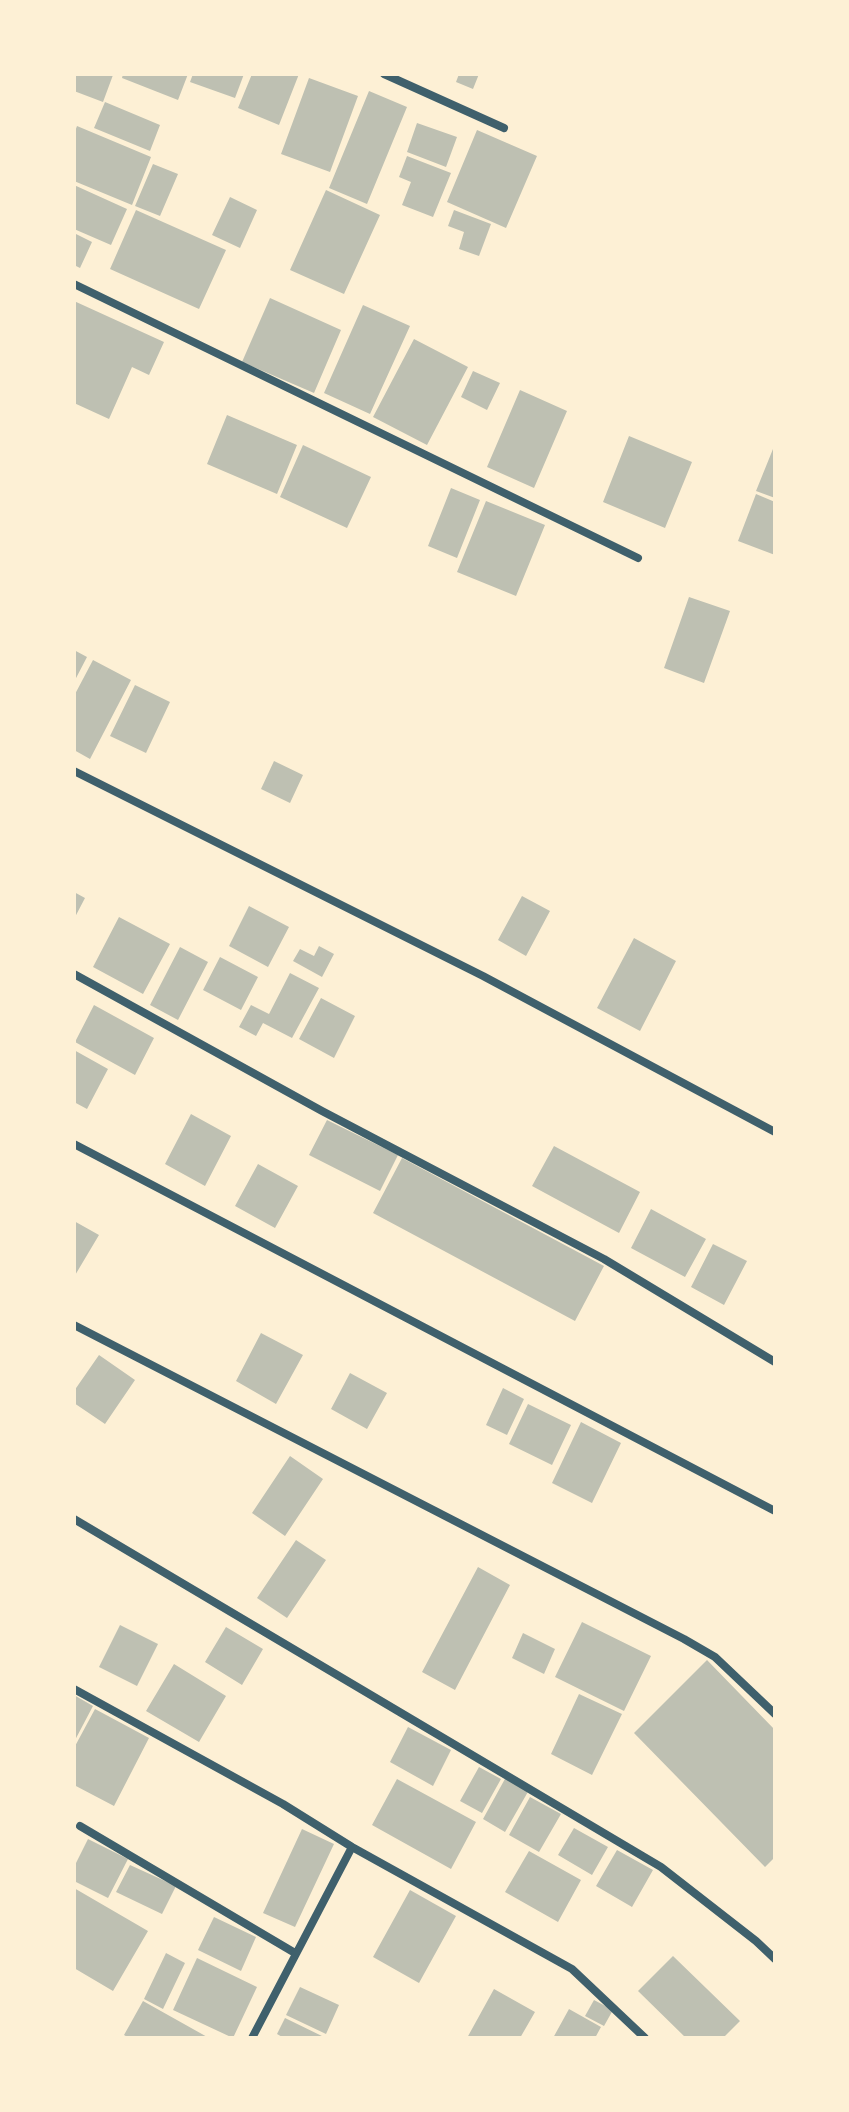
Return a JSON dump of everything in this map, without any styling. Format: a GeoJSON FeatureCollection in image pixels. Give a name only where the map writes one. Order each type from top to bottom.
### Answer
{"type":"FeatureCollection","features":[{"type":"Feature","properties":{"kind":"street"},"geometry":{"type":"LineString","coordinates":[[384,74],[504,128]]}},
{"type":"Feature","properties":{"kind":"street"},"geometry":{"type":"LineString","coordinates":[[74,284],[638,558]]}},
{"type":"Feature","properties":{"kind":"street"},"geometry":{"type":"LineString","coordinates":[[74,771],[483,976],[775,1132]]}},
{"type":"Feature","properties":{"kind":"street"},"geometry":{"type":"LineString","coordinates":[[74,974],[322,1111],[604,1259],[775,1362]]}},
{"type":"Feature","properties":{"kind":"street"},"geometry":{"type":"LineString","coordinates":[[74,1144],[775,1511]]}},
{"type":"Feature","properties":{"kind":"street"},"geometry":{"type":"LineString","coordinates":[[74,1325],[684,1639],[715,1657],[775,1714]]}},
{"type":"Feature","properties":{"kind":"street"},"geometry":{"type":"LineString","coordinates":[[74,1519],[661,1867],[775,1959]]}},
{"type":"Feature","properties":{"kind":"street"},"geometry":{"type":"LineString","coordinates":[[74,1689],[572,1969],[645,2038]]}},
{"type":"Feature","properties":{"kind":"street"},"geometry":{"type":"LineString","coordinates":[[80,1826],[295,1953]]}},
{"type":"Feature","properties":{"kind":"street"},"geometry":{"type":"LineString","coordinates":[[252,2038],[352,1847]]}},
{"type":"Feature","properties":{"kind":"building"},"geometry":{"type":"Polygon","coordinates":[[[74,74],[113,75],[103,102],[74,91],[74,74]]]}},
{"type":"Feature","properties":{"kind":"building"},"geometry":{"type":"Polygon","coordinates":[[[123,74],[188,74],[178,100],[122,78],[123,74]]]}},
{"type":"Feature","properties":{"kind":"building"},"geometry":{"type":"Polygon","coordinates":[[[193,74],[244,74],[235,98],[190,82],[193,74]]]}},
{"type":"Feature","properties":{"kind":"building"},"geometry":{"type":"Polygon","coordinates":[[[252,74],[299,74],[279,125],[238,108],[252,74]]]}},
{"type":"Feature","properties":{"kind":"building"},"geometry":{"type":"Polygon","coordinates":[[[459,74],[479,74],[473,89],[456,82],[459,74]]]}},
{"type":"Feature","properties":{"kind":"building"},"geometry":{"type":"Polygon","coordinates":[[[309,78],[358,96],[330,172],[281,154],[309,78]]]}},
{"type":"Feature","properties":{"kind":"building"},"geometry":{"type":"Polygon","coordinates":[[[369,91],[407,107],[367,204],[329,188],[369,91]]]}},
{"type":"Feature","properties":{"kind":"building"},"geometry":{"type":"Polygon","coordinates":[[[105,102],[160,125],[150,151],[94,128],[105,102]]]}},
{"type":"Feature","properties":{"kind":"building"},"geometry":{"type":"Polygon","coordinates":[[[417,123],[457,137],[446,167],[407,152],[417,123]]]}},
{"type":"Feature","properties":{"kind":"building"},"geometry":{"type":"Polygon","coordinates":[[[77,126],[151,157],[132,205],[74,181],[74,134],[77,126]]]}},
{"type":"Feature","properties":{"kind":"building"},"geometry":{"type":"Polygon","coordinates":[[[477,130],[537,156],[506,228],[447,202],[477,130]]]}},
{"type":"Feature","properties":{"kind":"building"},"geometry":{"type":"Polygon","coordinates":[[[407,156],[451,173],[433,217],[402,205],[411,182],[399,177],[407,156]]]}},
{"type":"Feature","properties":{"kind":"building"},"geometry":{"type":"Polygon","coordinates":[[[153,164],[178,174],[160,216],[135,206],[153,164]]]}},
{"type":"Feature","properties":{"kind":"building"},"geometry":{"type":"Polygon","coordinates":[[[74,185],[127,209],[111,245],[74,229],[74,185]]]}},
{"type":"Feature","properties":{"kind":"building"},"geometry":{"type":"Polygon","coordinates":[[[326,190],[380,215],[344,294],[290,270],[326,190]]]}},
{"type":"Feature","properties":{"kind":"building"},"geometry":{"type":"Polygon","coordinates":[[[230,197],[257,210],[240,248],[212,235],[230,197]]]}},
{"type":"Feature","properties":{"kind":"building"},"geometry":{"type":"Polygon","coordinates":[[[136,210],[226,250],[199,309],[110,269],[136,210]]]}},
{"type":"Feature","properties":{"kind":"building"},"geometry":{"type":"Polygon","coordinates":[[[454,210],[491,224],[479,256],[459,249],[464,232],[448,226],[454,210]]]}},
{"type":"Feature","properties":{"kind":"building"},"geometry":{"type":"Polygon","coordinates":[[[74,233],[92,242],[80,268],[74,265],[74,233]]]}},
{"type":"Feature","properties":{"kind":"building"},"geometry":{"type":"Polygon","coordinates":[[[270,298],[341,330],[314,393],[242,362],[270,298]]]}},
{"type":"Feature","properties":{"kind":"building"},"geometry":{"type":"Polygon","coordinates":[[[74,301],[164,342],[149,375],[132,367],[109,419],[74,403],[74,301]]]}},
{"type":"Feature","properties":{"kind":"building"},"geometry":{"type":"Polygon","coordinates":[[[363,305],[410,326],[370,414],[324,393],[363,305]]]}},
{"type":"Feature","properties":{"kind":"building"},"geometry":{"type":"Polygon","coordinates":[[[414,339],[468,367],[427,445],[373,417],[414,339]]]}},
{"type":"Feature","properties":{"kind":"building"},"geometry":{"type":"Polygon","coordinates":[[[473,371],[500,383],[487,410],[461,397],[473,371]]]}},
{"type":"Feature","properties":{"kind":"building"},"geometry":{"type":"Polygon","coordinates":[[[520,390],[567,411],[534,488],[487,467],[520,390]]]}},
{"type":"Feature","properties":{"kind":"building"},"geometry":{"type":"Polygon","coordinates":[[[227,415],[297,445],[277,494],[207,464],[227,415]]]}},
{"type":"Feature","properties":{"kind":"building"},"geometry":{"type":"Polygon","coordinates":[[[629,436],[692,462],[665,528],[603,502],[629,436]]]}},
{"type":"Feature","properties":{"kind":"building"},"geometry":{"type":"Polygon","coordinates":[[[775,444],[775,498],[756,491],[775,444]]]}},
{"type":"Feature","properties":{"kind":"building"},"geometry":{"type":"Polygon","coordinates":[[[303,445],[371,477],[347,528],[280,497],[303,445]]]}},
{"type":"Feature","properties":{"kind":"building"},"geometry":{"type":"Polygon","coordinates":[[[451,488],[480,500],[457,558],[428,546],[451,488]]]}},
{"type":"Feature","properties":{"kind":"building"},"geometry":{"type":"Polygon","coordinates":[[[756,494],[775,502],[775,555],[738,541],[756,494]]]}},
{"type":"Feature","properties":{"kind":"building"},"geometry":{"type":"Polygon","coordinates":[[[486,501],[545,525],[516,596],[457,572],[486,501]]]}},
{"type":"Feature","properties":{"kind":"building"},"geometry":{"type":"Polygon","coordinates":[[[689,597],[730,611],[704,683],[664,668],[689,597]]]}},
{"type":"Feature","properties":{"kind":"building"},"geometry":{"type":"Polygon","coordinates":[[[74,650],[87,657],[74,682],[74,650]]]}},
{"type":"Feature","properties":{"kind":"building"},"geometry":{"type":"Polygon","coordinates":[[[93,660],[131,680],[90,759],[74,750],[74,696],[93,660]]]}},
{"type":"Feature","properties":{"kind":"building"},"geometry":{"type":"Polygon","coordinates":[[[135,685],[170,702],[146,753],[110,736],[135,685]]]}},
{"type":"Feature","properties":{"kind":"building"},"geometry":{"type":"Polygon","coordinates":[[[274,761],[303,775],[290,803],[261,789],[274,761]]]}},
{"type":"Feature","properties":{"kind":"building"},"geometry":{"type":"Polygon","coordinates":[[[74,892],[85,898],[74,919],[74,892]]]}},
{"type":"Feature","properties":{"kind":"building"},"geometry":{"type":"Polygon","coordinates":[[[522,896],[550,911],[526,956],[498,940],[522,896]]]}},
{"type":"Feature","properties":{"kind":"building"},"geometry":{"type":"Polygon","coordinates":[[[249,906],[289,927],[268,967],[229,946],[249,906]]]}},
{"type":"Feature","properties":{"kind":"building"},"geometry":{"type":"Polygon","coordinates":[[[119,917],[170,944],[143,994],[93,967],[119,917]]]}},
{"type":"Feature","properties":{"kind":"building"},"geometry":{"type":"Polygon","coordinates":[[[634,938],[676,961],[640,1031],[597,1008],[634,938]]]}},
{"type":"Feature","properties":{"kind":"building"},"geometry":{"type":"Polygon","coordinates":[[[319,946],[334,954],[322,977],[293,961],[300,949],[314,956],[319,946]]]}},
{"type":"Feature","properties":{"kind":"building"},"geometry":{"type":"Polygon","coordinates":[[[180,947],[208,962],[178,1020],[150,1005],[180,947]]]}},
{"type":"Feature","properties":{"kind":"building"},"geometry":{"type":"Polygon","coordinates":[[[220,957],[258,977],[241,1010],[203,990],[220,957]]]}},
{"type":"Feature","properties":{"kind":"building"},"geometry":{"type":"Polygon","coordinates":[[[290,973],[319,988],[292,1038],[263,1023],[256,1036],[239,1027],[251,1005],[269,1014],[290,973]]]}},
{"type":"Feature","properties":{"kind":"building"},"geometry":{"type":"Polygon","coordinates":[[[321,998],[355,1016],[334,1058],[299,1039],[321,998]]]}},
{"type":"Feature","properties":{"kind":"building"},"geometry":{"type":"Polygon","coordinates":[[[94,1005],[154,1038],[135,1075],[75,1042],[94,1005]]]}},
{"type":"Feature","properties":{"kind":"building"},"geometry":{"type":"Polygon","coordinates":[[[74,1050],[108,1069],[87,1109],[74,1102],[74,1050]]]}},
{"type":"Feature","properties":{"kind":"building"},"geometry":{"type":"Polygon","coordinates":[[[191,1114],[231,1136],[205,1186],[165,1164],[191,1114]]]}},
{"type":"Feature","properties":{"kind":"building"},"geometry":{"type":"Polygon","coordinates":[[[327,1120],[398,1155],[380,1191],[309,1155],[327,1120]]]}},
{"type":"Feature","properties":{"kind":"building"},"geometry":{"type":"Polygon","coordinates":[[[554,1146],[640,1192],[619,1233],[532,1186],[554,1146]]]}},
{"type":"Feature","properties":{"kind":"building"},"geometry":{"type":"Polygon","coordinates":[[[402,1158],[604,1266],[575,1321],[373,1213],[402,1158]]]}},
{"type":"Feature","properties":{"kind":"building"},"geometry":{"type":"Polygon","coordinates":[[[258,1164],[298,1186],[275,1228],[235,1206],[258,1164]]]}},
{"type":"Feature","properties":{"kind":"building"},"geometry":{"type":"Polygon","coordinates":[[[651,1209],[706,1239],[685,1277],[631,1248],[651,1209]]]}},
{"type":"Feature","properties":{"kind":"building"},"geometry":{"type":"Polygon","coordinates":[[[74,1221],[99,1235],[74,1277],[74,1221]]]}},
{"type":"Feature","properties":{"kind":"building"},"geometry":{"type":"Polygon","coordinates":[[[713,1244],[747,1261],[724,1305],[691,1287],[713,1244]]]}},
{"type":"Feature","properties":{"kind":"building"},"geometry":{"type":"Polygon","coordinates":[[[261,1333],[303,1355],[276,1404],[236,1381],[261,1333]]]}},
{"type":"Feature","properties":{"kind":"building"},"geometry":{"type":"Polygon","coordinates":[[[99,1355],[135,1380],[105,1424],[74,1403],[74,1391],[99,1355]]]}},
{"type":"Feature","properties":{"kind":"building"},"geometry":{"type":"Polygon","coordinates":[[[350,1373],[387,1393],[367,1429],[331,1409],[350,1373]]]}},
{"type":"Feature","properties":{"kind":"building"},"geometry":{"type":"Polygon","coordinates":[[[503,1388],[524,1399],[507,1435],[486,1425],[503,1388]]]}},
{"type":"Feature","properties":{"kind":"building"},"geometry":{"type":"Polygon","coordinates":[[[528,1404],[571,1425],[552,1465],[509,1444],[528,1404]]]}},
{"type":"Feature","properties":{"kind":"building"},"geometry":{"type":"Polygon","coordinates":[[[581,1422],[621,1443],[592,1503],[552,1483],[581,1422]]]}},
{"type":"Feature","properties":{"kind":"building"},"geometry":{"type":"Polygon","coordinates":[[[290,1456],[323,1479],[285,1536],[252,1513],[290,1456]]]}},
{"type":"Feature","properties":{"kind":"building"},"geometry":{"type":"Polygon","coordinates":[[[296,1540],[326,1560],[287,1618],[257,1598],[296,1540]]]}},
{"type":"Feature","properties":{"kind":"building"},"geometry":{"type":"Polygon","coordinates":[[[478,1567],[510,1585],[455,1690],[422,1672],[478,1567]]]}},
{"type":"Feature","properties":{"kind":"building"},"geometry":{"type":"Polygon","coordinates":[[[582,1622],[651,1656],[624,1711],[555,1677],[582,1622]]]}},
{"type":"Feature","properties":{"kind":"building"},"geometry":{"type":"Polygon","coordinates":[[[120,1625],[158,1644],[137,1686],[99,1667],[120,1625]]]}},
{"type":"Feature","properties":{"kind":"building"},"geometry":{"type":"Polygon","coordinates":[[[226,1627],[263,1649],[242,1685],[205,1662],[226,1627]]]}},
{"type":"Feature","properties":{"kind":"building"},"geometry":{"type":"Polygon","coordinates":[[[523,1633],[555,1649],[544,1674],[512,1658],[523,1633]]]}},
{"type":"Feature","properties":{"kind":"building"},"geometry":{"type":"Polygon","coordinates":[[[707,1660],[775,1730],[775,1857],[765,1867],[634,1733],[707,1660]]]}},
{"type":"Feature","properties":{"kind":"building"},"geometry":{"type":"Polygon","coordinates":[[[174,1664],[226,1696],[199,1742],[146,1711],[174,1664]]]}},
{"type":"Feature","properties":{"kind":"building"},"geometry":{"type":"Polygon","coordinates":[[[579,1694],[622,1714],[592,1775],[551,1754],[579,1694]]]}},
{"type":"Feature","properties":{"kind":"building"},"geometry":{"type":"Polygon","coordinates":[[[74,1695],[93,1706],[74,1742],[74,1695]]]}},
{"type":"Feature","properties":{"kind":"building"},"geometry":{"type":"Polygon","coordinates":[[[95,1709],[149,1738],[114,1806],[74,1785],[74,1748],[95,1709]]]}},
{"type":"Feature","properties":{"kind":"building"},"geometry":{"type":"Polygon","coordinates":[[[408,1727],[451,1750],[433,1786],[390,1762],[408,1727]]]}},
{"type":"Feature","properties":{"kind":"building"},"geometry":{"type":"Polygon","coordinates":[[[479,1767],[501,1779],[482,1813],[460,1801],[479,1767]]]}},
{"type":"Feature","properties":{"kind":"building"},"geometry":{"type":"Polygon","coordinates":[[[506,1777],[529,1790],[505,1832],[483,1819],[506,1777]]]}},
{"type":"Feature","properties":{"kind":"building"},"geometry":{"type":"Polygon","coordinates":[[[397,1779],[476,1822],[451,1869],[372,1825],[397,1779]]]}},
{"type":"Feature","properties":{"kind":"building"},"geometry":{"type":"Polygon","coordinates":[[[530,1797],[561,1814],[539,1852],[509,1835],[530,1797]]]}},
{"type":"Feature","properties":{"kind":"building"},"geometry":{"type":"Polygon","coordinates":[[[574,1828],[608,1847],[592,1875],[558,1855],[574,1828]]]}},
{"type":"Feature","properties":{"kind":"building"},"geometry":{"type":"Polygon","coordinates":[[[302,1829],[334,1844],[295,1927],[263,1913],[302,1829]]]}},
{"type":"Feature","properties":{"kind":"building"},"geometry":{"type":"Polygon","coordinates":[[[88,1839],[128,1859],[108,1898],[74,1881],[74,1867],[88,1839]]]}},
{"type":"Feature","properties":{"kind":"building"},"geometry":{"type":"Polygon","coordinates":[[[617,1850],[653,1870],[632,1907],[596,1886],[617,1850]]]}},
{"type":"Feature","properties":{"kind":"building"},"geometry":{"type":"Polygon","coordinates":[[[529,1851],[581,1880],[558,1922],[505,1892],[529,1851]]]}},
{"type":"Feature","properties":{"kind":"building"},"geometry":{"type":"Polygon","coordinates":[[[130,1865],[176,1886],[162,1914],[116,1892],[130,1865]]]}},
{"type":"Feature","properties":{"kind":"building"},"geometry":{"type":"Polygon","coordinates":[[[74,1888],[148,1931],[113,1991],[74,1968],[74,1888]]]}},
{"type":"Feature","properties":{"kind":"building"},"geometry":{"type":"Polygon","coordinates":[[[410,1890],[456,1916],[419,1983],[373,1957],[410,1890]]]}},
{"type":"Feature","properties":{"kind":"building"},"geometry":{"type":"Polygon","coordinates":[[[214,1917],[256,1937],[241,1971],[198,1950],[214,1917]]]}},
{"type":"Feature","properties":{"kind":"building"},"geometry":{"type":"Polygon","coordinates":[[[166,1953],[185,1963],[163,2009],[144,1999],[166,1953]]]}},
{"type":"Feature","properties":{"kind":"building"},"geometry":{"type":"Polygon","coordinates":[[[673,1956],[740,2021],[723,2038],[686,2038],[638,1991],[673,1956]]]}},
{"type":"Feature","properties":{"kind":"building"},"geometry":{"type":"Polygon","coordinates":[[[197,1958],[257,1987],[233,2038],[173,2010],[197,1958]]]}},
{"type":"Feature","properties":{"kind":"building"},"geometry":{"type":"Polygon","coordinates":[[[300,1987],[339,2005],[326,2034],[286,2015],[300,1987]]]}},
{"type":"Feature","properties":{"kind":"building"},"geometry":{"type":"Polygon","coordinates":[[[494,1989],[535,2012],[520,2038],[467,2038],[494,1989]]]}},
{"type":"Feature","properties":{"kind":"building"},"geometry":{"type":"Polygon","coordinates":[[[594,2000],[613,2010],[604,2026],[585,2016],[594,2000]]]}},
{"type":"Feature","properties":{"kind":"building"},"geometry":{"type":"Polygon","coordinates":[[[143,2001],[209,2038],[129,2038],[124,2035],[143,2001]]]}},
{"type":"Feature","properties":{"kind":"building"},"geometry":{"type":"Polygon","coordinates":[[[569,2009],[601,2027],[595,2038],[553,2038],[569,2009]]]}},
{"type":"Feature","properties":{"kind":"building"},"geometry":{"type":"Polygon","coordinates":[[[285,2018],[326,2038],[284,2038],[277,2034],[285,2018]]]}}]}
